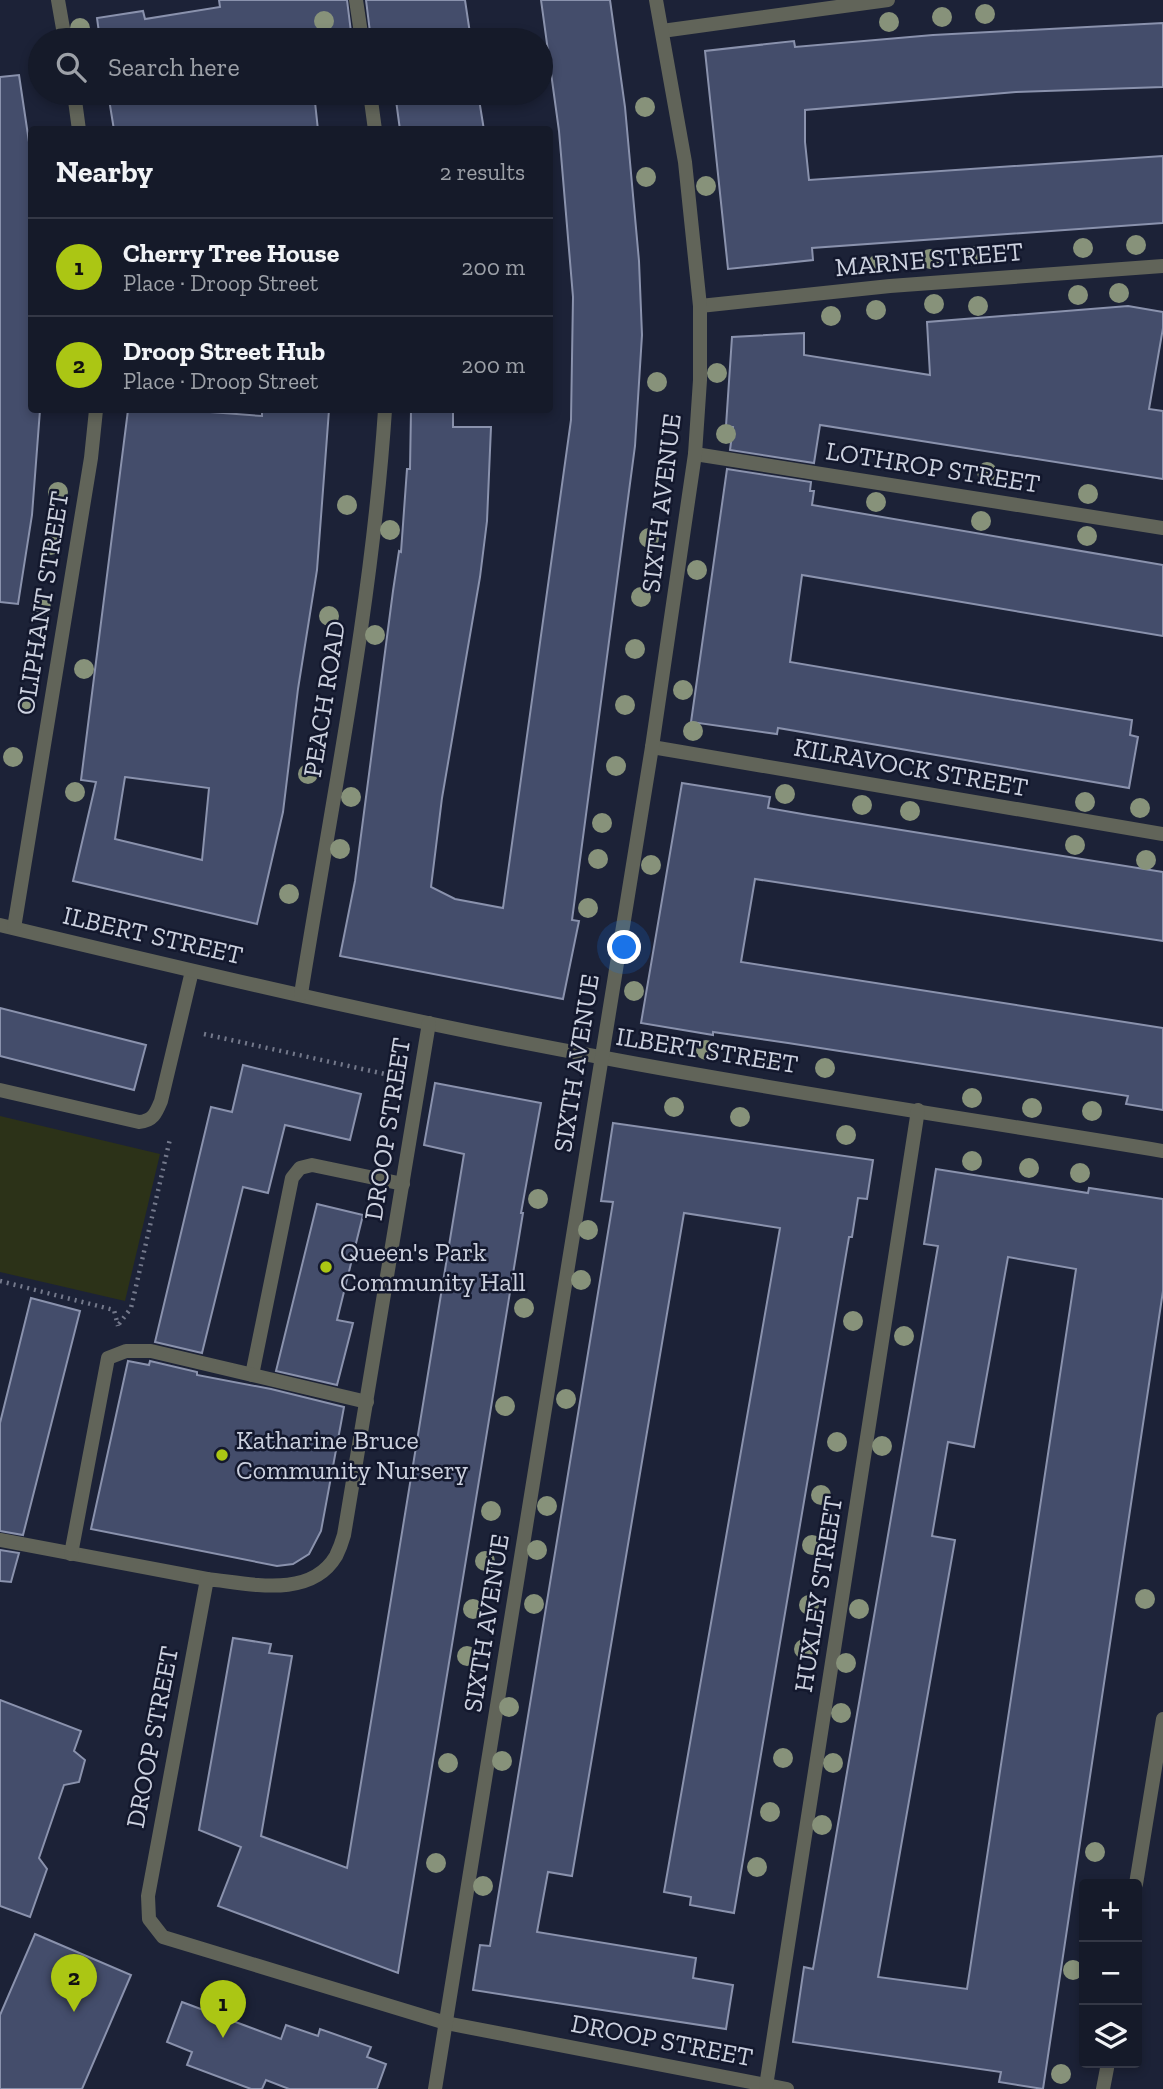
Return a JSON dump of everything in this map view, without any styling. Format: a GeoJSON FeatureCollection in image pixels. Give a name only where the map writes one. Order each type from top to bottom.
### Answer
{"type":"FeatureCollection","features":[{"type":"Feature","properties":{"kind":"street"},"geometry":{"type":"LineString","coordinates":[[58,0],[63,28]]}},
{"type":"Feature","properties":{"kind":"street"},"geometry":{"type":"LineString","coordinates":[[356,0],[360,28]]}},
{"type":"Feature","properties":{"kind":"street","name":"SIXTH AVENUE"},"geometry":{"type":"LineString","coordinates":[[435,2089],[652,747],[695,454],[700,380],[700,306],[685,162],[656,0]]}},
{"type":"Feature","properties":{"kind":"street"},"geometry":{"type":"LineString","coordinates":[[662,31],[888,0]]}},
{"type":"Feature","properties":{"kind":"street"},"geometry":{"type":"LineString","coordinates":[[76,105],[78,126]]}},
{"type":"Feature","properties":{"kind":"street"},"geometry":{"type":"LineString","coordinates":[[372,105],[374,126]]}},
{"type":"Feature","properties":{"kind":"street","name":"MARNE STREET"},"geometry":{"type":"LineString","coordinates":[[700,306],[890,286],[1163,266]]}},
{"type":"Feature","properties":{"kind":"street","name":"OLIPHANT STREET"},"geometry":{"type":"LineString","coordinates":[[7,926],[91,458],[96,413]]}},
{"type":"Feature","properties":{"kind":"street","name":"PEACH ROAD"},"geometry":{"type":"LineString","coordinates":[[301,994],[363,610],[381,470],[385,413]]}},
{"type":"Feature","properties":{"kind":"street","name":"LOTHROP STREET"},"geometry":{"type":"LineString","coordinates":[[695,454],[1163,528]]}},
{"type":"Feature","properties":{"kind":"street","name":"KILRAVOCK STREET"},"geometry":{"type":"LineString","coordinates":[[652,747],[1163,834]]}},
{"type":"Feature","properties":{"kind":"street","name":"ILBERT STREET"},"geometry":{"type":"LineString","coordinates":[[7,926],[192,971],[602,1058],[1163,1151]]}},
{"type":"Feature","properties":{"kind":"street"},"geometry":{"type":"LineString","coordinates":[[0,1090],[139,1122],[147,1121],[154,1115],[161,1101],[192,971]]}},
{"type":"Feature","properties":{"kind":"street","name":"DROOP STREET"},"geometry":{"type":"LineString","coordinates":[[429,1023],[344,1535],[335,1558],[319,1574],[299,1584],[277,1586],[207,1579],[148,1896],[149,1919],[163,1937],[446,2023],[787,2089]]}},
{"type":"Feature","properties":{"kind":"street","name":"HUXLEY STREET"},"geometry":{"type":"LineString","coordinates":[[766,2085],[918,1110]]}},
{"type":"Feature","properties":{"kind":"street"},"geometry":{"type":"LineString","coordinates":[[252,1375],[292,1178],[300,1168],[312,1164],[403,1184]]}},
{"type":"Feature","properties":{"kind":"street"},"geometry":{"type":"LineString","coordinates":[[71,1554],[108,1358],[126,1350],[151,1351],[367,1402]]}},
{"type":"Feature","properties":{"kind":"street"},"geometry":{"type":"LineString","coordinates":[[0,1540],[207,1579]]}},
{"type":"Feature","properties":{"kind":"street"},"geometry":{"type":"LineString","coordinates":[[1137,1879],[1163,1719]]}},
{"type":"Feature","properties":{"kind":"street"},"geometry":{"type":"LineString","coordinates":[[1103,2089],[1107,2068]]}},
{"type":"Feature","properties":{"kind":"path"},"geometry":{"type":"LineString","coordinates":[[179,1029],[419,1081]]}},
{"type":"Feature","properties":{"kind":"path"},"geometry":{"type":"LineString","coordinates":[[118,1325],[131,1308],[175,1117],[161,1101]]}},
{"type":"Feature","properties":{"kind":"path"},"geometry":{"type":"LineString","coordinates":[[0,1291],[3,1282],[114,1310],[126,1350]]}},
{"type":"Feature","properties":{"kind":"green space"},"geometry":{"type":"Polygon","coordinates":[[[0,1116],[160,1154],[125,1301],[0,1272],[0,1116]]]}},
{"type":"Feature","properties":{"kind":"building"},"geometry":{"type":"Polygon","coordinates":[[[219,0],[347,0],[350,28],[98,28],[97,18],[143,11],[145,19],[220,7],[219,0]]]}},
{"type":"Feature","properties":{"kind":"building"},"geometry":{"type":"Polygon","coordinates":[[[366,0],[465,0],[469,28],[370,28],[366,0]]]}},
{"type":"Feature","properties":{"kind":"building"},"geometry":{"type":"Polygon","coordinates":[[[541,0],[610,0],[625,107],[639,261],[642,335],[635,446],[572,920],[579,921],[563,999],[340,956],[355,881],[393,591],[399,551],[401,552],[407,469],[410,469],[411,413],[453,413],[453,427],[491,427],[487,521],[480,577],[442,798],[431,887],[455,899],[503,908],[571,420],[573,297],[553,87],[553,28],[545,28],[541,0]]]}},
{"type":"Feature","properties":{"kind":"building"},"geometry":{"type":"Polygon","coordinates":[[[1163,23],[1163,87],[1016,92],[805,110],[805,142],[809,180],[1163,156],[1163,223],[812,248],[813,260],[728,269],[705,51],[794,41],[795,47],[933,35],[1163,23]]]}},
{"type":"Feature","properties":{"kind":"building"},"geometry":{"type":"Polygon","coordinates":[[[19,75],[28,135],[28,413],[40,413],[32,515],[18,604],[0,602],[0,77],[19,75]]]}},
{"type":"Feature","properties":{"kind":"building"},"geometry":{"type":"Polygon","coordinates":[[[110,105],[315,105],[318,126],[113,126],[110,105]]]}},
{"type":"Feature","properties":{"kind":"building"},"geometry":{"type":"Polygon","coordinates":[[[397,105],[480,105],[483,126],[399,126],[397,105]]]}},
{"type":"Feature","properties":{"kind":"building"},"geometry":{"type":"Polygon","coordinates":[[[1128,306],[1163,312],[1163,328],[1149,409],[1163,411],[1163,479],[820,425],[814,463],[730,450],[733,427],[726,426],[732,337],[804,333],[804,355],[930,375],[927,322],[1128,306]]]}},
{"type":"Feature","properties":{"kind":"building"},"geometry":{"type":"Polygon","coordinates":[[[128,413],[223,413],[262,416],[262,413],[329,413],[317,570],[298,689],[283,812],[257,924],[73,881],[96,782],[81,780],[128,413]],[[125,777],[115,839],[202,860],[209,788],[125,777]]]}},
{"type":"Feature","properties":{"kind":"building"},"geometry":{"type":"Polygon","coordinates":[[[727,469],[811,482],[810,491],[814,491],[812,505],[1163,565],[1163,636],[802,575],[790,662],[1132,720],[1130,735],[1138,737],[1129,788],[778,728],[777,734],[691,722],[727,469]]]}},
{"type":"Feature","properties":{"kind":"building"},"geometry":{"type":"Polygon","coordinates":[[[682,783],[770,797],[768,808],[1163,872],[1163,941],[755,879],[741,962],[1163,1028],[1163,1110],[1126,1104],[1128,1096],[641,1023],[682,783]]]}},
{"type":"Feature","properties":{"kind":"building"},"geometry":{"type":"Polygon","coordinates":[[[0,1008],[146,1045],[134,1090],[0,1056],[0,1008]]]}},
{"type":"Feature","properties":{"kind":"building"},"geometry":{"type":"Polygon","coordinates":[[[243,1065],[361,1094],[350,1140],[285,1125],[268,1193],[243,1187],[202,1353],[155,1342],[211,1107],[232,1112],[243,1065]]]}},
{"type":"Feature","properties":{"kind":"building"},"geometry":{"type":"Polygon","coordinates":[[[435,1083],[541,1103],[398,1973],[218,1906],[241,1847],[199,1830],[233,1638],[271,1644],[269,1653],[292,1656],[261,1836],[347,1868],[464,1154],[424,1145],[435,1083]]]}},
{"type":"Feature","properties":{"kind":"building"},"geometry":{"type":"Polygon","coordinates":[[[613,1123],[873,1160],[867,1199],[858,1198],[852,1237],[849,1237],[734,1913],[690,1905],[691,1897],[664,1892],[780,1228],[684,1213],[572,1876],[548,1872],[537,1932],[696,1958],[693,1978],[733,1985],[726,2029],[473,1990],[480,1945],[490,1946],[613,1202],[601,1201],[613,1123]]]}},
{"type":"Feature","properties":{"kind":"building"},"geometry":{"type":"Polygon","coordinates":[[[936,1169],[1088,1193],[1089,1188],[1163,1199],[1163,1291],[1043,2089],[999,2082],[1001,2072],[793,2042],[804,1967],[813,1969],[938,1246],[924,1244],[936,1169]],[[1008,1257],[974,1447],[948,1442],[932,1536],[955,1540],[878,1977],[967,1989],[1076,1269],[1008,1257]]]}},
{"type":"Feature","properties":{"kind":"building","name":"Queen's Park Community Hall"},"geometry":{"type":"Polygon","coordinates":[[[317,1204],[363,1215],[337,1320],[353,1323],[337,1385],[276,1371],[317,1204]]]}},
{"type":"Feature","properties":{"kind":"building"},"geometry":{"type":"Polygon","coordinates":[[[31,1298],[80,1311],[23,1535],[0,1531],[0,1423],[31,1298]]]}},
{"type":"Feature","properties":{"kind":"building","name":"Katharine Bruce Community Nursery"},"geometry":{"type":"Polygon","coordinates":[[[128,1361],[149,1365],[150,1361],[197,1372],[197,1375],[344,1407],[321,1531],[309,1554],[293,1564],[277,1566],[91,1529],[128,1361]]]}},
{"type":"Feature","properties":{"kind":"building"},"geometry":{"type":"Polygon","coordinates":[[[0,1550],[19,1553],[11,1582],[0,1581],[0,1550]]]}},
{"type":"Feature","properties":{"kind":"building"},"geometry":{"type":"Polygon","coordinates":[[[0,1700],[81,1731],[74,1751],[85,1760],[79,1782],[64,1785],[39,1858],[47,1869],[30,1917],[0,1906],[0,1700]]]}},
{"type":"Feature","properties":{"kind":"building"},"geometry":{"type":"Polygon","coordinates":[[[35,1934],[131,1975],[82,2089],[0,2089],[0,2015],[35,1934]]]}},
{"type":"Feature","properties":{"kind":"building"},"geometry":{"type":"Polygon","coordinates":[[[182,2002],[281,2039],[286,2025],[318,2036],[320,2029],[371,2047],[367,2057],[386,2064],[377,2089],[289,2089],[266,2080],[262,2089],[251,2089],[187,2065],[192,2052],[167,2042],[182,2002]]]}},
{"type":"Feature","properties":{"kind":"place","name":"Queen's Park Community Hall"},"geometry":{"type":"Point","coordinates":[326,1267]}},
{"type":"Feature","properties":{"kind":"place","name":"Katharine Bruce Community Nursery"},"geometry":{"type":"Point","coordinates":[222,1455]}},
{"type":"Feature","properties":{"kind":"place","name":"Droop Street Hub"},"geometry":{"type":"Point","coordinates":[74,2012]}},
{"type":"Feature","properties":{"kind":"place","name":"Cherry Tree House"},"geometry":{"type":"Point","coordinates":[223,2038]}}]}
